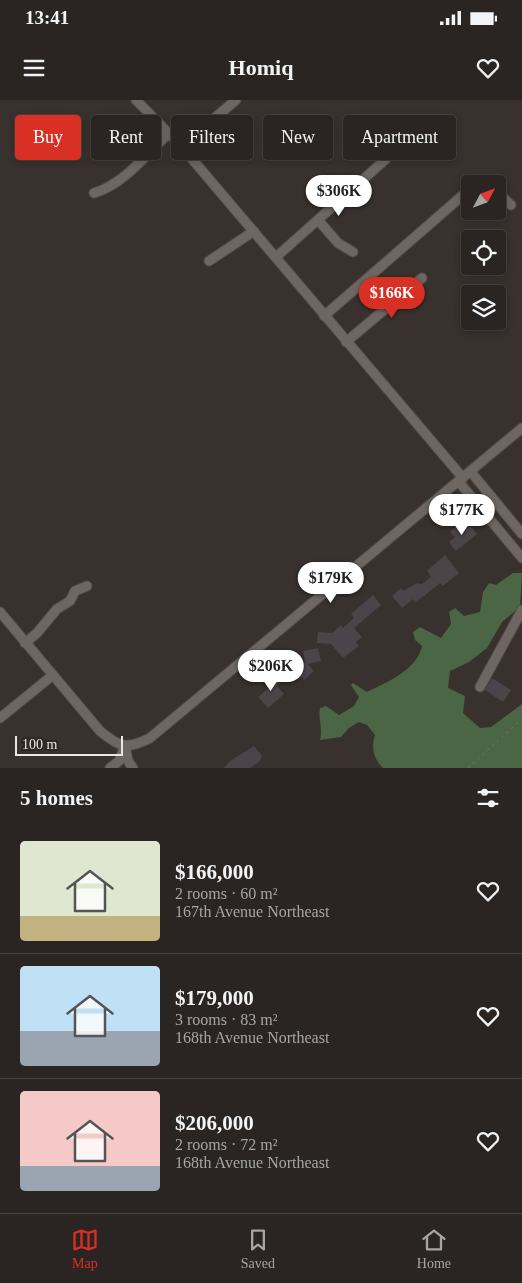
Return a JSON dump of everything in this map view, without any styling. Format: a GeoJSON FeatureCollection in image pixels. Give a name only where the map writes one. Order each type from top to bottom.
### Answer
{"type":"FeatureCollection","features":[{"type":"Feature","properties":{"kind":"street"},"geometry":{"type":"LineString","coordinates":[[94,193],[102,190],[136,166],[169,133],[136,100]]}},
{"type":"Feature","properties":{"kind":"street"},"geometry":{"type":"LineString","coordinates":[[218,115],[236,100]]}},
{"type":"Feature","properties":{"kind":"street"},"geometry":{"type":"LineString","coordinates":[[193,160],[346,342],[464,477],[522,534]]}},
{"type":"Feature","properties":{"kind":"street"},"geometry":{"type":"LineString","coordinates":[[276,257],[385,160]]}},
{"type":"Feature","properties":{"kind":"street"},"geometry":{"type":"LineString","coordinates":[[324,316],[461,197]]}},
{"type":"Feature","properties":{"kind":"street"},"geometry":{"type":"LineString","coordinates":[[506,200],[511,205]]}},
{"type":"Feature","properties":{"kind":"street"},"geometry":{"type":"LineString","coordinates":[[318,220],[338,243],[353,252]]}},
{"type":"Feature","properties":{"kind":"street"},"geometry":{"type":"LineString","coordinates":[[209,261],[254,231]]}},
{"type":"Feature","properties":{"kind":"street"},"geometry":{"type":"LineString","coordinates":[[346,342],[422,278]]}},
{"type":"Feature","properties":{"kind":"street"},"geometry":{"type":"LineString","coordinates":[[0,612],[100,731],[114,742],[125,746],[136,746],[150,738],[522,428]]}},
{"type":"Feature","properties":{"kind":"street"},"geometry":{"type":"LineString","coordinates":[[464,477],[522,558]]}},
{"type":"Feature","properties":{"kind":"street"},"geometry":{"type":"LineString","coordinates":[[26,642],[38,633],[57,609],[70,601],[75,591],[87,586]]}},
{"type":"Feature","properties":{"kind":"street"},"geometry":{"type":"LineString","coordinates":[[480,686],[522,610]]}},
{"type":"Feature","properties":{"kind":"street"},"geometry":{"type":"LineString","coordinates":[[0,718],[53,674]]}},
{"type":"Feature","properties":{"kind":"street"},"geometry":{"type":"LineString","coordinates":[[110,768],[119,761],[125,746]]}},
{"type":"Feature","properties":{"kind":"street"},"geometry":{"type":"LineString","coordinates":[[125,746],[128,761],[134,768]]}},
{"type":"Feature","properties":{"kind":"path"},"geometry":{"type":"LineString","coordinates":[[468,768],[522,719]]}},
{"type":"Feature","properties":{"kind":"green space"},"geometry":{"type":"Polygon","coordinates":[[[513,573],[522,573],[520,607],[502,622],[487,648],[469,662],[450,671],[448,688],[465,696],[463,713],[480,728],[491,727],[522,704],[522,768],[383,768],[374,753],[375,735],[367,725],[359,722],[349,728],[341,737],[320,740],[320,708],[326,706],[339,715],[354,706],[359,697],[351,685],[353,683],[367,692],[400,674],[414,662],[422,646],[415,640],[413,632],[420,627],[441,638],[451,624],[449,612],[455,608],[464,616],[480,612],[483,592],[489,583],[496,585],[513,573]]]}},
{"type":"Feature","properties":{"kind":"building"},"geometry":{"type":"Polygon","coordinates":[[[467,522],[477,534],[456,551],[449,542],[455,537],[450,532],[460,523],[463,526],[467,522]]]}},
{"type":"Feature","properties":{"kind":"building"},"geometry":{"type":"Polygon","coordinates":[[[445,555],[459,573],[443,586],[440,583],[415,602],[413,599],[402,608],[392,596],[401,588],[403,591],[417,583],[422,584],[431,577],[427,571],[445,555]]]}},
{"type":"Feature","properties":{"kind":"building"},"geometry":{"type":"Polygon","coordinates":[[[373,595],[381,605],[354,628],[362,637],[356,642],[359,646],[343,658],[331,644],[317,643],[318,632],[332,633],[341,625],[343,628],[354,618],[351,614],[373,595]]]}},
{"type":"Feature","properties":{"kind":"building"},"geometry":{"type":"Polygon","coordinates":[[[318,648],[321,661],[308,664],[314,671],[304,680],[302,677],[299,679],[293,672],[305,662],[303,651],[318,648]]]}},
{"type":"Feature","properties":{"kind":"building"},"geometry":{"type":"Polygon","coordinates":[[[273,675],[280,683],[277,686],[284,694],[268,708],[258,697],[269,688],[265,682],[273,675]]]}},
{"type":"Feature","properties":{"kind":"building"},"geometry":{"type":"Polygon","coordinates":[[[492,678],[511,690],[503,702],[485,690],[492,678]]]}},
{"type":"Feature","properties":{"kind":"building"},"geometry":{"type":"Polygon","coordinates":[[[254,746],[262,756],[259,762],[250,768],[224,768],[230,761],[254,746]]]}}]}
